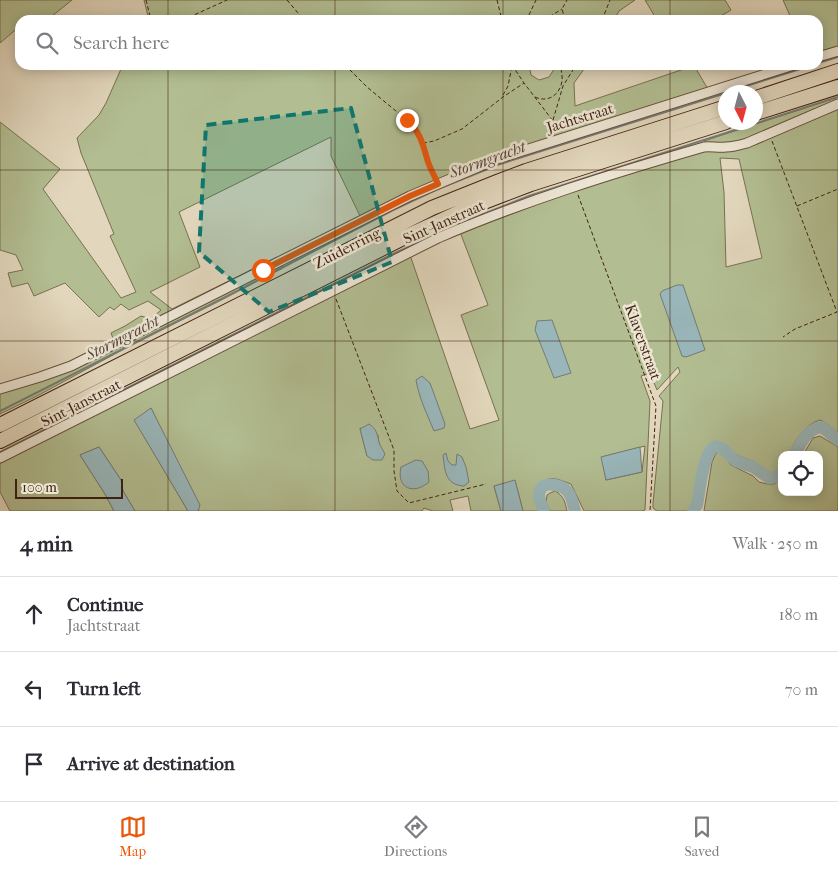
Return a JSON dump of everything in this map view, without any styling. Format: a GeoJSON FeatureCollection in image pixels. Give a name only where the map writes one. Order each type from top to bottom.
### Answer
{"type":"FeatureCollection","features":[{"type":"Feature","properties":{"kind":"highway"},"geometry":{"type":"LineString","coordinates":[[763,96],[838,71]]}},
{"type":"Feature","properties":{"kind":"highway"},"geometry":{"type":"LineString","coordinates":[[763,111],[838,87]]}},
{"type":"Feature","properties":{"kind":"highway","name":"Zuiderring"},"geometry":{"type":"LineString","coordinates":[[0,425],[432,208],[526,171],[718,110]]}},
{"type":"Feature","properties":{"kind":"highway","name":"Zuiderring"},"geometry":{"type":"LineString","coordinates":[[0,441],[405,237],[466,209],[532,184],[718,125]]}},
{"type":"Feature","properties":{"kind":"street"},"geometry":{"type":"LineString","coordinates":[[823,56],[838,51]]}},
{"type":"Feature","properties":{"kind":"street","name":"Jachtstraat"},"geometry":{"type":"LineString","coordinates":[[0,389],[71,366],[410,196],[497,159],[778,70]]}},
{"type":"Feature","properties":{"kind":"street","name":"Sint-Janstraat"},"geometry":{"type":"LineString","coordinates":[[0,458],[438,238],[474,222],[519,205],[704,147],[723,148],[736,146],[770,134],[838,104]]}},
{"type":"Feature","properties":{"kind":"path"},"geometry":{"type":"LineString","coordinates":[[146,0],[150,15]]}},
{"type":"Feature","properties":{"kind":"path"},"geometry":{"type":"LineString","coordinates":[[194,15],[226,0]]}},
{"type":"Feature","properties":{"kind":"path"},"geometry":{"type":"LineString","coordinates":[[287,0],[300,15]]}},
{"type":"Feature","properties":{"kind":"path"},"geometry":{"type":"LineString","coordinates":[[497,0],[501,15]]}},
{"type":"Feature","properties":{"kind":"path"},"geometry":{"type":"LineString","coordinates":[[529,15],[536,0]]}},
{"type":"Feature","properties":{"kind":"path"},"geometry":{"type":"LineString","coordinates":[[552,15],[562,9],[566,0]]}},
{"type":"Feature","properties":{"kind":"path"},"geometry":{"type":"LineString","coordinates":[[604,15],[610,0]]}},
{"type":"Feature","properties":{"kind":"path"},"geometry":{"type":"LineString","coordinates":[[562,9],[564,15]]}},
{"type":"Feature","properties":{"kind":"path"},"geometry":{"type":"LineString","coordinates":[[350,70],[367,87],[414,126],[423,143],[429,164],[438,184]]}},
{"type":"Feature","properties":{"kind":"path"},"geometry":{"type":"LineString","coordinates":[[503,97],[508,86],[511,70]]}},
{"type":"Feature","properties":{"kind":"path"},"geometry":{"type":"LineString","coordinates":[[515,70],[553,121],[559,139]]}},
{"type":"Feature","properties":{"kind":"path"},"geometry":{"type":"LineString","coordinates":[[534,97],[546,100],[552,97],[559,90],[562,80],[561,70]]}},
{"type":"Feature","properties":{"kind":"path"},"geometry":{"type":"LineString","coordinates":[[553,121],[563,86],[573,70]]}},
{"type":"Feature","properties":{"kind":"path"},"geometry":{"type":"LineString","coordinates":[[561,84],[568,79]]}},
{"type":"Feature","properties":{"kind":"path"},"geometry":{"type":"LineString","coordinates":[[423,143],[434,141],[462,129],[503,97],[524,84]]}},
{"type":"Feature","properties":{"kind":"path"},"geometry":{"type":"LineString","coordinates":[[770,134],[837,312],[795,329],[783,337]]}},
{"type":"Feature","properties":{"kind":"path","name":"Klaverstraat"},"geometry":{"type":"LineString","coordinates":[[575,187],[656,406],[650,511]]}},
{"type":"Feature","properties":{"kind":"path"},"geometry":{"type":"LineString","coordinates":[[796,206],[838,189]]}},
{"type":"Feature","properties":{"kind":"path"},"geometry":{"type":"LineString","coordinates":[[333,291],[394,450],[394,471],[397,491],[409,503],[486,484]]}},
{"type":"Feature","properties":{"kind":"highlighted area"},"geometry":{"type":"Polygon","coordinates":[[[351,108],[392,262],[269,312],[199,252],[206,125],[351,108]]]}},
{"type":"Feature","properties":{"kind":"green space"},"geometry":{"type":"Polygon","coordinates":[[[0,0],[72,0],[53,15],[15,15],[15,30],[0,43],[0,0]]]}},
{"type":"Feature","properties":{"kind":"green space"},"geometry":{"type":"Polygon","coordinates":[[[144,0],[635,0],[619,11],[617,15],[148,15],[144,0]]]}},
{"type":"Feature","properties":{"kind":"green space"},"geometry":{"type":"Polygon","coordinates":[[[645,0],[725,0],[731,10],[722,15],[654,15],[645,0]]]}},
{"type":"Feature","properties":{"kind":"green space"},"geometry":{"type":"Polygon","coordinates":[[[783,0],[838,0],[838,47],[823,52],[823,15],[790,15],[783,0]]]}},
{"type":"Feature","properties":{"kind":"green space"},"geometry":{"type":"Polygon","coordinates":[[[121,70],[530,70],[531,75],[539,80],[549,77],[554,70],[583,70],[574,83],[575,106],[681,70],[697,70],[708,89],[547,140],[361,218],[331,156],[331,137],[179,212],[200,267],[150,292],[172,309],[277,257],[279,260],[114,341],[111,333],[141,316],[151,319],[161,310],[148,301],[129,310],[121,304],[114,310],[110,307],[99,317],[65,283],[34,296],[28,283],[12,287],[8,273],[23,270],[16,255],[0,250],[0,122],[60,169],[43,189],[121,298],[136,292],[110,236],[114,234],[81,153],[77,138],[99,115],[121,70]]]}},
{"type":"Feature","properties":{"kind":"green space"},"geometry":{"type":"Polygon","coordinates":[[[835,98],[838,101],[838,433],[820,420],[810,425],[797,439],[791,451],[778,451],[778,469],[775,472],[770,473],[755,462],[739,456],[721,443],[716,442],[709,445],[704,452],[695,505],[691,510],[657,511],[653,508],[663,401],[659,396],[680,372],[678,367],[657,390],[650,373],[641,376],[650,401],[645,510],[642,511],[584,511],[571,484],[560,480],[548,479],[535,489],[541,511],[523,511],[515,481],[494,486],[501,511],[471,511],[468,496],[450,500],[453,511],[433,511],[424,508],[422,511],[198,511],[151,408],[135,421],[188,511],[135,511],[123,491],[121,480],[99,447],[80,455],[114,511],[10,511],[0,492],[0,460],[410,255],[470,429],[499,420],[461,315],[488,305],[460,232],[517,209],[706,149],[704,141],[738,130],[763,130],[763,122],[835,98]],[[720,158],[724,192],[726,267],[762,258],[739,159],[720,158]],[[360,428],[367,456],[379,445],[378,435],[360,428]],[[645,446],[602,457],[606,480],[642,472],[645,446]]]}},
{"type":"Feature","properties":{"kind":"green space"},"geometry":{"type":"Polygon","coordinates":[[[281,265],[283,268],[126,348],[125,343],[281,265]]]}},
{"type":"Feature","properties":{"kind":"green space"},"geometry":{"type":"Polygon","coordinates":[[[121,343],[124,349],[0,414],[0,391],[121,343]]]}},
{"type":"Feature","properties":{"kind":"green space"},"geometry":{"type":"Polygon","coordinates":[[[820,436],[838,447],[838,511],[704,511],[712,462],[716,453],[719,452],[724,455],[731,465],[753,476],[759,482],[774,484],[778,482],[778,496],[823,496],[823,451],[805,451],[813,438],[820,436]]]}},
{"type":"Feature","properties":{"kind":"green space"},"geometry":{"type":"Polygon","coordinates":[[[555,491],[565,502],[567,511],[550,511],[546,502],[547,495],[555,491]]]}},
{"type":"Feature","properties":{"kind":"water"},"geometry":{"type":"Polygon","coordinates":[[[677,285],[683,285],[705,350],[686,357],[682,356],[660,294],[662,291],[677,285]]]}},
{"type":"Feature","properties":{"kind":"water"},"geometry":{"type":"Polygon","coordinates":[[[552,320],[571,373],[554,378],[535,330],[537,321],[552,320]]]}},
{"type":"Feature","properties":{"kind":"water"},"geometry":{"type":"Polygon","coordinates":[[[422,376],[430,383],[445,424],[444,428],[434,431],[417,387],[416,380],[422,376]]]}},
{"type":"Feature","properties":{"kind":"water"},"geometry":{"type":"Polygon","coordinates":[[[151,408],[200,505],[198,511],[188,511],[134,420],[151,408]]]}},
{"type":"Feature","properties":{"kind":"water"},"geometry":{"type":"Polygon","coordinates":[[[369,424],[375,430],[379,444],[385,454],[382,460],[373,460],[367,456],[360,429],[369,424]]]}},
{"type":"Feature","properties":{"kind":"water"},"geometry":{"type":"Polygon","coordinates":[[[99,447],[121,480],[123,491],[135,511],[114,511],[80,455],[99,447]]]}},
{"type":"Feature","properties":{"kind":"water"},"geometry":{"type":"Polygon","coordinates":[[[640,447],[642,472],[606,480],[601,457],[640,447]]]}},
{"type":"Feature","properties":{"kind":"water"},"geometry":{"type":"Polygon","coordinates":[[[446,453],[448,461],[452,465],[456,465],[457,454],[462,457],[469,482],[464,486],[453,483],[447,476],[443,455],[446,453]]]}},
{"type":"Feature","properties":{"kind":"water"},"geometry":{"type":"Polygon","coordinates":[[[416,460],[422,461],[428,471],[429,482],[412,489],[404,485],[400,474],[401,467],[416,460]]]}},
{"type":"Feature","properties":{"kind":"water"},"geometry":{"type":"Polygon","coordinates":[[[515,480],[523,511],[501,511],[494,486],[515,480]]]}},
{"type":"Feature","properties":{"kind":"waterway","name":"Stormgracht"},"geometry":{"type":"LineString","coordinates":[[823,62],[838,57]]}},
{"type":"Feature","properties":{"kind":"waterway","name":"Stormgracht"},"geometry":{"type":"LineString","coordinates":[[749,85],[797,70]]}},
{"type":"Feature","properties":{"kind":"waterway","name":"Stormgracht"},"geometry":{"type":"LineString","coordinates":[[0,411],[393,210],[438,189],[500,164],[718,96]]}},
{"type":"Feature","properties":{"kind":"waterway"},"geometry":{"type":"LineString","coordinates":[[0,452],[393,254],[473,218],[529,196],[838,97]]}},
{"type":"Feature","properties":{"kind":"waterway"},"geometry":{"type":"LineString","coordinates":[[796,451],[808,433],[817,428],[822,427],[838,440]]}},
{"type":"Feature","properties":{"kind":"waterway"},"geometry":{"type":"LineString","coordinates":[[693,511],[697,505],[705,461],[714,447],[717,446],[723,449],[736,461],[753,467],[769,478],[778,476]]}},
{"type":"Feature","properties":{"kind":"waterway"},"geometry":{"type":"LineString","coordinates":[[544,511],[539,494],[542,488],[549,485],[565,489],[575,511]]}},
{"type":"Feature","properties":{"kind":"route"},"geometry":{"type":"LineString","coordinates":[[263,270],[410,196],[438,184],[419,134],[407,120]]}}]}
